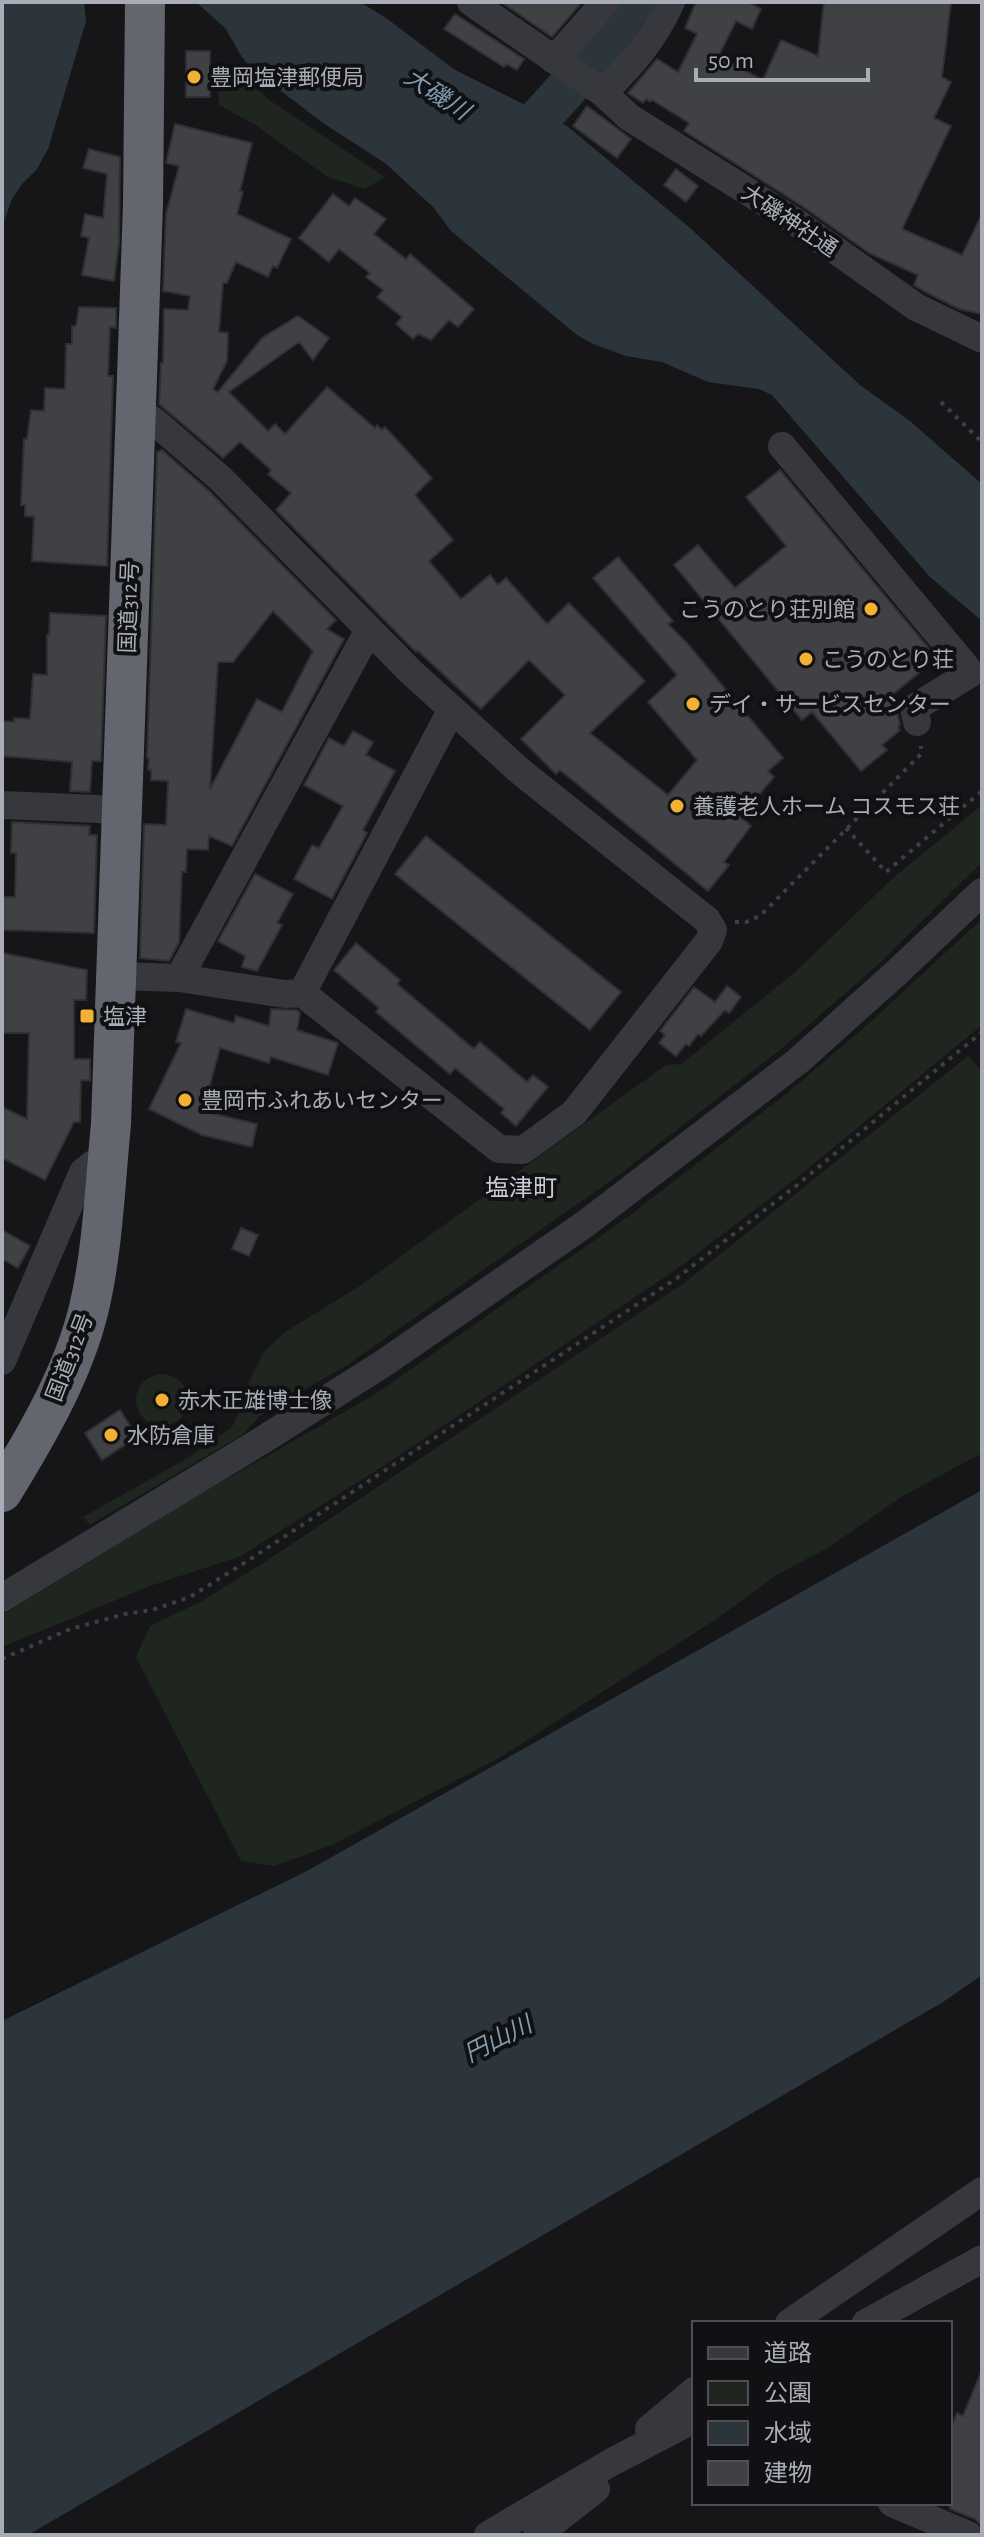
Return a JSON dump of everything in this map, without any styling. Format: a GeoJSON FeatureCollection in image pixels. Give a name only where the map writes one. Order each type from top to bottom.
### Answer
{"type":"FeatureCollection","features":[{"type":"Feature","properties":{"kind":"highway","name":"国道312号"},"geometry":{"type":"LineString","coordinates":[[2,1492],[45,1417],[79,1339],[97,1266],[103,1212],[111,1124],[122,810],[143,204],[145,2]]}},
{"type":"Feature","properties":{"kind":"highway","name":"国道312号"},"geometry":{"type":"LineString","coordinates":[[2,1452],[29,1408],[52,1359],[74,1304],[103,1212]]}},
{"type":"Feature","properties":{"kind":"street"},"geometry":{"type":"LineString","coordinates":[[471,2],[504,11],[554,60],[605,2]]}},
{"type":"Feature","properties":{"kind":"street"},"geometry":{"type":"LineString","coordinates":[[599,91],[632,64],[657,32],[671,2]]}},
{"type":"Feature","properties":{"kind":"street","name":"大磯神社通"},"geometry":{"type":"LineString","coordinates":[[554,60],[599,91],[629,117],[793,220],[916,307],[982,339]]}},
{"type":"Feature","properties":{"kind":"street"},"geometry":{"type":"LineString","coordinates":[[116,976],[179,978],[285,994],[302,993],[499,1149],[523,1150],[574,1113],[709,941],[713,930],[707,920],[521,772],[369,630],[221,479],[154,421],[135,413]]}},
{"type":"Feature","properties":{"kind":"street"},"geometry":{"type":"LineString","coordinates":[[782,446],[971,673],[914,708],[917,722]]}},
{"type":"Feature","properties":{"kind":"street"},"geometry":{"type":"LineString","coordinates":[[179,978],[369,630]]}},
{"type":"Feature","properties":{"kind":"street"},"geometry":{"type":"LineString","coordinates":[[302,993],[452,709]]}},
{"type":"Feature","properties":{"kind":"street"},"geometry":{"type":"LineString","coordinates":[[2,805],[122,810]]}},
{"type":"Feature","properties":{"kind":"street"},"geometry":{"type":"LineString","coordinates":[[2,1598],[384,1363],[585,1224],[798,1061],[982,892]]}},
{"type":"Feature","properties":{"kind":"street"},"geometry":{"type":"LineString","coordinates":[[2,1361],[83,1172],[93,1164],[107,1164]]}},
{"type":"Feature","properties":{"kind":"street"},"geometry":{"type":"LineString","coordinates":[[792,2321],[982,2191]]}},
{"type":"Feature","properties":{"kind":"street"},"geometry":{"type":"LineString","coordinates":[[870,2321],[982,2259]]}},
{"type":"Feature","properties":{"kind":"street"},"geometry":{"type":"LineString","coordinates":[[537,2535],[602,2484],[610,2463],[692,2393]]}},
{"type":"Feature","properties":{"kind":"street"},"geometry":{"type":"LineString","coordinates":[[488,2535],[610,2463],[692,2420]]}},
{"type":"Feature","properties":{"kind":"street"},"geometry":{"type":"LineString","coordinates":[[897,2505],[968,2535]]}},
{"type":"Feature","properties":{"kind":"path"},"geometry":{"type":"LineString","coordinates":[[941,402],[982,442]]}},
{"type":"Feature","properties":{"kind":"path"},"geometry":{"type":"LineString","coordinates":[[707,920],[746,922],[760,916],[921,754],[917,722]]}},
{"type":"Feature","properties":{"kind":"path"},"geometry":{"type":"LineString","coordinates":[[846,828],[886,872],[982,791]]}},
{"type":"Feature","properties":{"kind":"path"},"geometry":{"type":"LineString","coordinates":[[2,1659],[70,1629],[152,1610],[190,1597],[249,1560],[677,1278],[797,1185],[982,1032]]}},
{"type":"Feature","properties":{"kind":"green space"},"geometry":{"type":"Polygon","coordinates":[[[234,65],[269,100],[385,177],[365,189],[326,176],[257,126],[219,105],[217,78],[234,65]]]}},
{"type":"Feature","properties":{"kind":"green space"},"geometry":{"type":"Polygon","coordinates":[[[982,805],[982,862],[880,963],[781,1049],[612,1180],[347,1365],[262,1414],[242,1435],[90,1525],[83,1517],[191,1456],[232,1427],[241,1408],[243,1394],[264,1352],[285,1332],[358,1287],[666,1065],[681,1064],[792,975],[893,878],[982,805]]]}},
{"type":"Feature","properties":{"kind":"green space"},"geometry":{"type":"Polygon","coordinates":[[[982,919],[982,1025],[793,1181],[674,1271],[388,1463],[241,1556],[150,1586],[2,1647],[2,1615],[197,1496],[374,1395],[629,1216],[791,1090],[982,919]]]}},
{"type":"Feature","properties":{"kind":"green space"},"geometry":{"type":"Polygon","coordinates":[[[968,1056],[982,1071],[982,1453],[901,1497],[828,1548],[776,1575],[718,1618],[499,1758],[332,1845],[274,1866],[241,1861],[136,1657],[150,1626],[202,1601],[257,1567],[683,1284],[968,1056]]]}},
{"type":"Feature","properties":{"kind":"green space"},"geometry":{"type":"Polygon","coordinates":[[[162,1374],[181,1381],[188,1400],[181,1419],[162,1426],[143,1419],[136,1400],[143,1381],[162,1374]]]}},
{"type":"Feature","properties":{"kind":"water"},"geometry":{"type":"Polygon","coordinates":[[[2,2],[84,2],[86,21],[48,149],[37,169],[12,199],[2,227],[2,2]]]}},
{"type":"Feature","properties":{"kind":"water"},"geometry":{"type":"Polygon","coordinates":[[[196,2],[360,2],[455,70],[567,126],[690,228],[860,385],[910,421],[982,484],[982,621],[930,577],[772,395],[759,389],[708,382],[662,362],[626,356],[577,335],[451,231],[433,207],[385,163],[326,125],[253,70],[225,28],[196,2]]]}},
{"type":"Feature","properties":{"kind":"water","name":"円山川"},"geometry":{"type":"Polygon","coordinates":[[[982,1490],[982,1975],[943,2002],[28,2535],[2,2535],[2,2021],[307,1871],[982,1490]]]}},
{"type":"Feature","properties":{"kind":"building"},"geometry":{"type":"Polygon","coordinates":[[[501,2],[582,2],[552,37],[501,2]]]}},
{"type":"Feature","properties":{"kind":"building"},"geometry":{"type":"Polygon","coordinates":[[[696,2],[748,2],[761,9],[752,29],[736,21],[718,57],[763,80],[781,40],[818,56],[824,2],[951,2],[942,77],[951,82],[934,118],[951,126],[902,229],[962,255],[982,214],[982,314],[959,309],[925,292],[914,285],[918,275],[869,253],[684,131],[689,123],[652,100],[646,99],[643,103],[628,93],[657,59],[678,72],[697,34],[685,28],[696,2]]]}},
{"type":"Feature","properties":{"kind":"building"},"geometry":{"type":"Polygon","coordinates":[[[455,14],[524,59],[517,70],[507,64],[504,67],[444,29],[455,14]]]}},
{"type":"Feature","properties":{"kind":"building"},"geometry":{"type":"Polygon","coordinates":[[[186,51],[210,51],[210,97],[186,97],[186,51]]]}},
{"type":"Feature","properties":{"kind":"building"},"geometry":{"type":"Polygon","coordinates":[[[587,106],[631,139],[617,158],[573,126],[587,106]]]}},
{"type":"Feature","properties":{"kind":"building"},"geometry":{"type":"Polygon","coordinates":[[[175,124],[252,143],[237,214],[291,239],[277,268],[273,266],[268,277],[236,262],[227,283],[223,283],[219,332],[228,333],[227,361],[213,389],[218,392],[262,338],[298,316],[329,338],[313,360],[299,342],[229,392],[268,431],[275,424],[285,434],[327,387],[375,428],[377,425],[382,430],[385,427],[432,478],[415,495],[453,540],[429,561],[461,599],[490,575],[498,585],[506,578],[547,624],[569,603],[645,681],[590,733],[668,795],[697,760],[648,702],[677,675],[593,578],[618,557],[673,621],[668,624],[783,758],[768,771],[774,777],[741,817],[751,826],[724,862],[729,865],[708,891],[560,770],[556,774],[521,739],[565,695],[529,660],[481,709],[416,652],[276,510],[291,493],[268,474],[271,470],[240,442],[223,458],[159,404],[164,309],[188,310],[190,296],[163,291],[166,214],[179,166],[166,163],[175,124]]]}},
{"type":"Feature","properties":{"kind":"building"},"geometry":{"type":"Polygon","coordinates":[[[89,149],[120,157],[119,243],[114,281],[82,275],[89,238],[81,236],[85,214],[103,218],[107,174],[83,168],[89,149]]]}},
{"type":"Feature","properties":{"kind":"building"},"geometry":{"type":"Polygon","coordinates":[[[676,169],[698,186],[686,202],[664,185],[676,169]]]}},
{"type":"Feature","properties":{"kind":"building"},"geometry":{"type":"Polygon","coordinates":[[[333,194],[349,206],[355,198],[386,219],[374,234],[406,259],[410,254],[474,309],[458,327],[449,320],[431,340],[418,334],[413,339],[396,324],[402,317],[377,297],[383,290],[366,277],[370,273],[339,249],[329,262],[299,238],[333,194]]]}},
{"type":"Feature","properties":{"kind":"building"},"geometry":{"type":"Polygon","coordinates":[[[79,307],[116,308],[116,328],[110,327],[108,376],[113,376],[107,566],[32,561],[34,517],[25,516],[25,505],[21,505],[24,439],[27,439],[31,410],[44,411],[45,388],[65,389],[66,344],[72,344],[72,326],[76,326],[79,307]]]}},
{"type":"Feature","properties":{"kind":"building"},"geometry":{"type":"Polygon","coordinates":[[[162,450],[209,491],[336,620],[327,629],[344,639],[232,846],[209,836],[208,850],[187,849],[186,872],[182,872],[179,942],[169,961],[140,958],[144,824],[166,825],[168,781],[151,780],[147,758],[157,452],[162,450]],[[273,611],[233,662],[218,662],[210,789],[257,699],[282,712],[313,651],[273,611]]]}},
{"type":"Feature","properties":{"kind":"building"},"geometry":{"type":"Polygon","coordinates":[[[780,470],[937,658],[887,699],[897,711],[900,730],[882,745],[887,750],[861,771],[812,712],[802,720],[674,565],[698,545],[735,588],[786,546],[746,497],[780,470]]]}},
{"type":"Feature","properties":{"kind":"building"},"geometry":{"type":"Polygon","coordinates":[[[50,613],[106,616],[101,761],[92,761],[90,792],[70,791],[72,762],[2,756],[2,721],[30,719],[33,674],[47,675],[50,613]]]}},
{"type":"Feature","properties":{"kind":"building"},"geometry":{"type":"Polygon","coordinates":[[[353,731],[373,742],[366,755],[395,771],[363,830],[367,833],[332,899],[294,879],[312,845],[319,848],[343,806],[304,785],[329,738],[344,746],[353,731]]]}},
{"type":"Feature","properties":{"kind":"building"},"geometry":{"type":"Polygon","coordinates":[[[12,822],[90,826],[89,835],[97,835],[94,933],[3,930],[3,897],[15,897],[16,853],[11,853],[12,822]]]}},
{"type":"Feature","properties":{"kind":"building"},"geometry":{"type":"Polygon","coordinates":[[[426,836],[621,992],[590,1030],[395,874],[426,836]]]}},
{"type":"Feature","properties":{"kind":"building"},"geometry":{"type":"Polygon","coordinates":[[[255,874],[293,894],[277,923],[282,925],[257,971],[242,967],[245,956],[218,941],[255,874]]]}},
{"type":"Feature","properties":{"kind":"building"},"geometry":{"type":"Polygon","coordinates":[[[356,943],[400,980],[397,984],[474,1049],[480,1042],[527,1082],[533,1075],[548,1087],[516,1126],[501,1113],[504,1109],[455,1068],[450,1074],[376,1012],[379,1008],[334,970],[356,943]]]}},
{"type":"Feature","properties":{"kind":"building"},"geometry":{"type":"Polygon","coordinates":[[[3,953],[87,970],[86,1000],[74,1000],[74,1059],[90,1059],[90,1081],[81,1080],[80,1122],[74,1122],[45,1180],[2,1158],[2,1107],[27,1119],[29,1033],[2,1033],[3,953]]]}},
{"type":"Feature","properties":{"kind":"building"},"geometry":{"type":"Polygon","coordinates":[[[727,986],[741,997],[729,1013],[725,1010],[701,1036],[698,1034],[676,1056],[659,1043],[665,1035],[660,1031],[694,987],[715,1002],[727,986]]]}},
{"type":"Feature","properties":{"kind":"building"},"geometry":{"type":"Polygon","coordinates":[[[186,1009],[234,1023],[236,1016],[269,1026],[271,1009],[297,1010],[300,1013],[297,1030],[338,1043],[328,1075],[271,1057],[269,1063],[220,1048],[210,1085],[222,1091],[211,1113],[257,1124],[252,1147],[202,1135],[149,1109],[181,1043],[176,1042],[186,1009]]]}},
{"type":"Feature","properties":{"kind":"building"},"geometry":{"type":"Polygon","coordinates":[[[241,1228],[258,1235],[249,1256],[232,1249],[241,1228]]]}},
{"type":"Feature","properties":{"kind":"building"},"geometry":{"type":"Polygon","coordinates":[[[2,1230],[30,1246],[18,1268],[2,1259],[2,1230]]]}},
{"type":"Feature","properties":{"kind":"building","name":"水防倉庫"},"geometry":{"type":"Polygon","coordinates":[[[120,1410],[137,1437],[102,1460],[85,1433],[120,1410]]]}},
{"type":"Feature","properties":{"kind":"building"},"geometry":{"type":"Polygon","coordinates":[[[982,2372],[982,2526],[975,2519],[950,2509],[952,2426],[957,2413],[963,2416],[982,2372]]]}},
{"type":"Feature","properties":{"kind":"waterway","name":"大磯川"},"geometry":{"type":"LineString","coordinates":[[495,125],[528,131],[596,56],[633,2]]}},
{"type":"Feature","properties":{"kind":"place","name":"豊岡塩津郵便局"},"geometry":{"type":"Point","coordinates":[194,77]}},
{"type":"Feature","properties":{"kind":"place","name":"こうのとり荘別館"},"geometry":{"type":"Point","coordinates":[871,609]}},
{"type":"Feature","properties":{"kind":"place","name":"こうのとり荘"},"geometry":{"type":"Point","coordinates":[806,659]}},
{"type":"Feature","properties":{"kind":"place","name":"デイ・サービスセンター"},"geometry":{"type":"Point","coordinates":[693,704]}},
{"type":"Feature","properties":{"kind":"place","name":"養護老人ホーム コスモス荘"},"geometry":{"type":"Point","coordinates":[677,806]}},
{"type":"Feature","properties":{"kind":"place","name":"塩津"},"geometry":{"type":"Point","coordinates":[87,1016]}},
{"type":"Feature","properties":{"kind":"place","name":"豊岡市ふれあいセンター"},"geometry":{"type":"Point","coordinates":[185,1100]}},
{"type":"Feature","properties":{"kind":"place","name":"赤木正雄博士像"},"geometry":{"type":"Point","coordinates":[162,1400]}},
{"type":"Feature","properties":{"kind":"place","name":"水防倉庫"},"geometry":{"type":"Point","coordinates":[111,1435]}},
{"type":"Feature","properties":{"kind":"district","name":"塩津町"},"geometry":{"type":"Point","coordinates":[521,1188]}}]}
